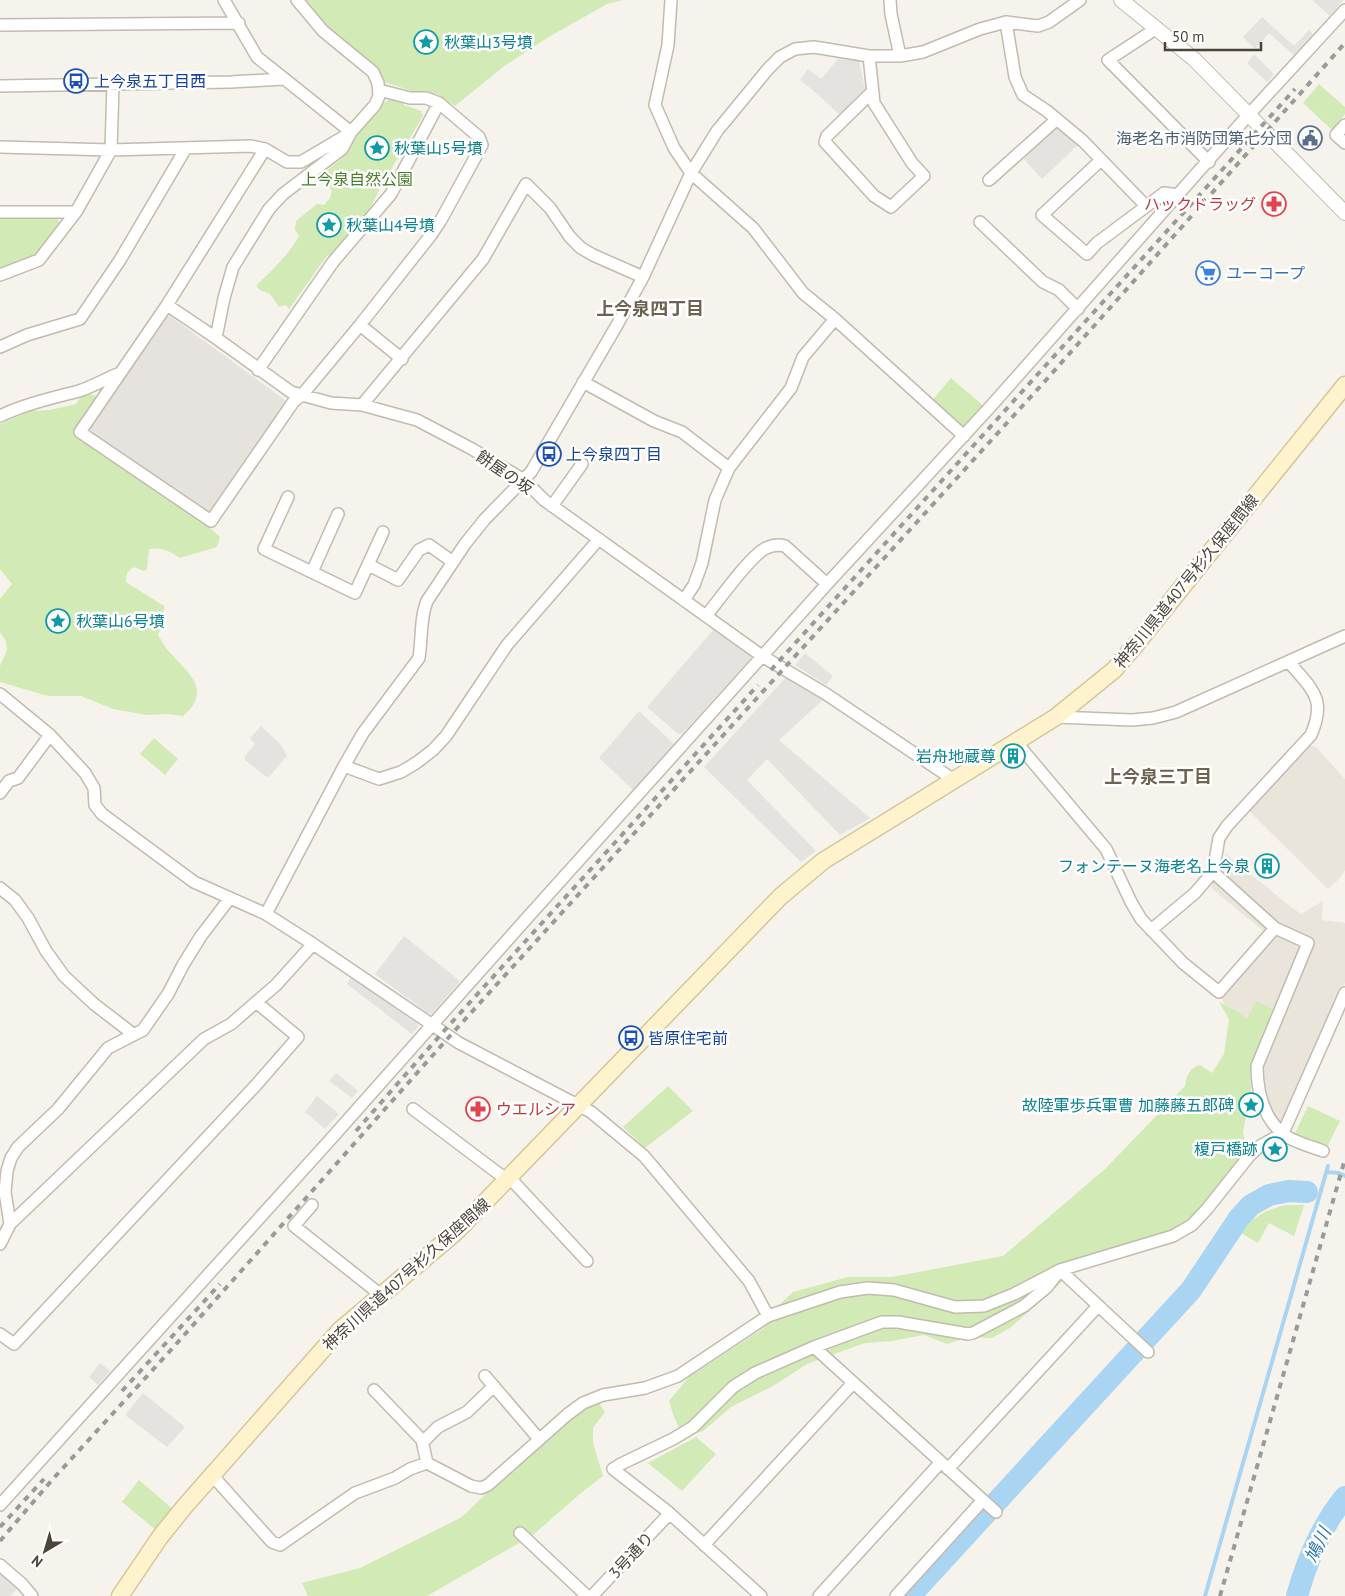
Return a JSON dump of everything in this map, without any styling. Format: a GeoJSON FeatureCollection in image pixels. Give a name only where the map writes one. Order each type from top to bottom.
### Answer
{"type":"FeatureCollection","features":[{"type":"Feature","properties":{"kind":"main road","name":"神奈川県道407号杉久保座間線"},"geometry":{"type":"LineString","coordinates":[[120,1596],[160,1537],[340,1330],[456,1232],[780,897],[823,861],[1056,717],[1114,670],[1345,385]]}},
{"type":"Feature","properties":{"kind":"street"},"geometry":{"type":"LineString","coordinates":[[224,0],[257,58],[351,132]]}},
{"type":"Feature","properties":{"kind":"street"},"geometry":{"type":"LineString","coordinates":[[216,338],[224,298],[234,267],[269,209],[283,194],[342,149],[351,132],[375,105],[379,96],[377,78],[373,72],[323,31],[297,0]]}},
{"type":"Feature","properties":{"kind":"street"},"geometry":{"type":"LineString","coordinates":[[671,0],[668,45],[655,105],[674,148],[691,173],[753,228],[803,293],[835,319],[964,436]]}},
{"type":"Feature","properties":{"kind":"street"},"geometry":{"type":"LineString","coordinates":[[890,0],[900,56]]}},
{"type":"Feature","properties":{"kind":"street"},"geometry":{"type":"LineString","coordinates":[[266,914],[363,733],[420,658],[423,610],[427,600],[465,544],[485,519],[531,472],[643,277],[691,173],[717,131],[768,69],[780,57],[795,50],[814,47],[870,56],[900,56],[923,52],[980,29],[1006,22],[1038,26],[1048,22],[1080,0]]}},
{"type":"Feature","properties":{"kind":"street"},"geometry":{"type":"LineString","coordinates":[[1121,0],[1194,59],[1345,213]]}},
{"type":"Feature","properties":{"kind":"street"},"geometry":{"type":"LineString","coordinates":[[0,1505],[324,1147],[762,656],[964,436],[1249,115],[1345,10]]}},
{"type":"Feature","properties":{"kind":"street"},"geometry":{"type":"LineString","coordinates":[[1006,22],[1015,78],[1023,95],[1057,119],[1083,141],[1146,206]]}},
{"type":"Feature","properties":{"kind":"street"},"geometry":{"type":"LineString","coordinates":[[0,26],[238,23]]}},
{"type":"Feature","properties":{"kind":"street"},"geometry":{"type":"LineString","coordinates":[[1157,28],[1108,60],[1209,162]]}},
{"type":"Feature","properties":{"kind":"street"},"geometry":{"type":"LineString","coordinates":[[870,56],[874,104],[912,163],[924,176],[891,207],[874,196],[825,142],[827,136],[872,92]]}},
{"type":"Feature","properties":{"kind":"street"},"geometry":{"type":"LineString","coordinates":[[0,86],[114,85],[284,79]]}},
{"type":"Feature","properties":{"kind":"street"},"geometry":{"type":"LineString","coordinates":[[0,275],[39,260],[76,212],[111,150],[114,85]]}},
{"type":"Feature","properties":{"kind":"street"},"geometry":{"type":"LineString","coordinates":[[265,149],[167,305],[80,432],[211,521],[294,401],[302,395],[360,325],[436,228],[482,145],[479,137],[439,103],[426,98],[410,98],[379,90]]}},
{"type":"Feature","properties":{"kind":"street"},"geometry":{"type":"LineString","coordinates":[[258,370],[333,262],[391,194],[439,103]]}},
{"type":"Feature","properties":{"kind":"street"},"geometry":{"type":"LineString","coordinates":[[989,180],[1057,119]]}},
{"type":"Feature","properties":{"kind":"street"},"geometry":{"type":"LineString","coordinates":[[1345,125],[1336,135],[1345,143]]}},
{"type":"Feature","properties":{"kind":"street"},"geometry":{"type":"LineString","coordinates":[[0,147],[111,150],[251,146],[265,149],[286,162],[301,162],[351,132]]}},
{"type":"Feature","properties":{"kind":"street"},"geometry":{"type":"LineString","coordinates":[[0,347],[27,335],[80,319],[120,260],[186,148]]}},
{"type":"Feature","properties":{"kind":"street"},"geometry":{"type":"LineString","coordinates":[[1101,160],[1042,215],[1087,254],[1097,243],[1164,193],[1178,195]]}},
{"type":"Feature","properties":{"kind":"street"},"geometry":{"type":"LineString","coordinates":[[362,405],[402,359],[482,259],[526,184],[550,208],[570,237],[582,248],[593,255],[643,277]]}},
{"type":"Feature","properties":{"kind":"street"},"geometry":{"type":"LineString","coordinates":[[0,212],[76,212]]}},
{"type":"Feature","properties":{"kind":"street"},"geometry":{"type":"LineString","coordinates":[[980,222],[1043,282],[1059,290],[1078,309]]}},
{"type":"Feature","properties":{"kind":"street","name":"餅屋の坂"},"geometry":{"type":"LineString","coordinates":[[167,305],[291,392],[331,403],[362,405],[417,420],[472,449],[524,480],[552,506],[762,656],[826,694],[954,780]]}},
{"type":"Feature","properties":{"kind":"street"},"geometry":{"type":"LineString","coordinates":[[684,600],[694,585],[702,563],[715,500],[729,468],[791,388],[803,357],[835,319]]}},
{"type":"Feature","properties":{"kind":"street"},"geometry":{"type":"LineString","coordinates":[[360,325],[402,359]]}},
{"type":"Feature","properties":{"kind":"street"},"geometry":{"type":"LineString","coordinates":[[0,416],[12,410],[80,390],[118,374]]}},
{"type":"Feature","properties":{"kind":"street"},"geometry":{"type":"LineString","coordinates":[[583,382],[654,422],[682,432],[729,468]]}},
{"type":"Feature","properties":{"kind":"street"},"geometry":{"type":"LineString","coordinates":[[552,506],[582,464]]}},
{"type":"Feature","properties":{"kind":"street"},"geometry":{"type":"LineString","coordinates":[[288,497],[264,549],[356,593],[384,532]]}},
{"type":"Feature","properties":{"kind":"street"},"geometry":{"type":"LineString","coordinates":[[312,572],[338,514]]}},
{"type":"Feature","properties":{"kind":"street"},"geometry":{"type":"LineString","coordinates":[[344,766],[379,779],[401,772],[416,764],[433,750],[446,736],[507,644],[600,539]]}},
{"type":"Feature","properties":{"kind":"street"},"geometry":{"type":"LineString","coordinates":[[706,616],[743,570],[764,549],[777,544],[785,546],[827,584]]}},
{"type":"Feature","properties":{"kind":"street"},"geometry":{"type":"LineString","coordinates":[[369,565],[398,580],[420,550],[429,545],[453,562]]}},
{"type":"Feature","properties":{"kind":"street"},"geometry":{"type":"LineString","coordinates":[[1056,717],[1132,720],[1153,718],[1176,712],[1345,636]]}},
{"type":"Feature","properties":{"kind":"street"},"geometry":{"type":"LineString","coordinates":[[1151,930],[1195,893],[1213,872],[1219,838],[1227,826],[1312,735],[1318,719],[1319,704],[1314,691],[1289,662]]}},
{"type":"Feature","properties":{"kind":"street"},"geometry":{"type":"LineString","coordinates":[[0,694],[50,734],[85,774],[94,788],[95,805],[102,814],[194,882],[266,914],[459,1043],[591,1112],[644,1156],[749,1281],[768,1316]]}},
{"type":"Feature","properties":{"kind":"street"},"geometry":{"type":"LineString","coordinates":[[0,793],[9,781],[18,778],[50,734]]}},
{"type":"Feature","properties":{"kind":"street"},"geometry":{"type":"LineString","coordinates":[[1016,742],[1106,849],[1141,919],[1183,963],[1219,992],[1275,928]]}},
{"type":"Feature","properties":{"kind":"street"},"geometry":{"type":"LineString","coordinates":[[1213,872],[1275,928],[1308,943],[1257,1066],[1257,1084],[1262,1103],[1272,1121],[1282,1133],[1323,1151]]}},
{"type":"Feature","properties":{"kind":"street"},"geometry":{"type":"LineString","coordinates":[[0,888],[15,900],[28,918],[46,951],[64,976],[94,1004],[133,1034]]}},
{"type":"Feature","properties":{"kind":"street"},"geometry":{"type":"LineString","coordinates":[[10,1224],[5,1192],[7,1171],[11,1158],[18,1148],[58,1109],[108,1048],[143,1030],[168,994],[201,936],[230,898]]}},
{"type":"Feature","properties":{"kind":"street"},"geometry":{"type":"LineString","coordinates":[[0,1244],[10,1224],[204,1039],[231,1024],[276,986],[313,944]]}},
{"type":"Feature","properties":{"kind":"street"},"geometry":{"type":"LineString","coordinates":[[212,1475],[272,1542],[280,1545],[355,1493],[395,1478],[410,1469],[427,1463],[471,1486],[481,1488],[488,1485],[583,1403],[603,1395],[646,1388],[678,1376],[768,1316],[781,1311],[840,1292],[868,1288],[894,1290],[954,1307],[984,1306],[1014,1294],[1060,1270],[1173,1236],[1192,1224],[1207,1209],[1250,1155],[1260,1146],[1282,1133],[1345,993]]}},
{"type":"Feature","properties":{"kind":"street"},"geometry":{"type":"LineString","coordinates":[[0,1334],[14,1344],[257,1084],[298,1037],[256,1002]]}},
{"type":"Feature","properties":{"kind":"street"},"geometry":{"type":"LineString","coordinates":[[413,1109],[508,1179],[586,1261]]}},
{"type":"Feature","properties":{"kind":"street"},"geometry":{"type":"LineString","coordinates":[[312,1205],[294,1226],[382,1295]]}},
{"type":"Feature","properties":{"kind":"street"},"geometry":{"type":"LineString","coordinates":[[1060,1270],[1142,1347]]}},
{"type":"Feature","properties":{"kind":"street"},"geometry":{"type":"LineString","coordinates":[[761,1596],[669,1514],[613,1469],[673,1439],[693,1426],[733,1388],[755,1373],[814,1347],[882,1322],[898,1322],[968,1334],[973,1333],[1024,1306],[1047,1287],[1060,1270]]}},
{"type":"Feature","properties":{"kind":"street"},"geometry":{"type":"LineString","coordinates":[[819,1596],[1098,1306]]}},
{"type":"Feature","properties":{"kind":"street"},"geometry":{"type":"LineString","coordinates":[[814,1347],[989,1506],[896,1596]]}},
{"type":"Feature","properties":{"kind":"street"},"geometry":{"type":"LineString","coordinates":[[485,1376],[540,1440]]}},
{"type":"Feature","properties":{"kind":"street"},"geometry":{"type":"LineString","coordinates":[[704,1545],[853,1383]]}},
{"type":"Feature","properties":{"kind":"street"},"geometry":{"type":"LineString","coordinates":[[422,1440],[426,1439],[438,1427],[467,1412],[494,1386]]}},
{"type":"Feature","properties":{"kind":"street"},"geometry":{"type":"LineString","coordinates":[[374,1390],[422,1440],[427,1463]]}},
{"type":"Feature","properties":{"kind":"street","name":"3号通り"},"geometry":{"type":"LineString","coordinates":[[592,1596],[669,1514]]}},
{"type":"Feature","properties":{"kind":"street"},"geometry":{"type":"LineString","coordinates":[[520,1533],[587,1596]]}},
{"type":"Feature","properties":{"kind":"street"},"geometry":{"type":"LineString","coordinates":[[0,1565],[22,1584],[32,1596]]}},
{"type":"Feature","properties":{"kind":"shaded area"},"geometry":{"type":"Polygon","coordinates":[[[1312,0],[1343,0],[1330,16],[1312,0]]]}},
{"type":"Feature","properties":{"kind":"shaded area"},"geometry":{"type":"Polygon","coordinates":[[[1262,17],[1294,46],[1309,30],[1313,34],[1294,55],[1269,33],[1255,49],[1243,37],[1262,17]]]}},
{"type":"Feature","properties":{"kind":"shaded area"},"geometry":{"type":"Polygon","coordinates":[[[1254,54],[1274,74],[1267,82],[1247,63],[1254,54]]]}},
{"type":"Feature","properties":{"kind":"shaded area"},"geometry":{"type":"Polygon","coordinates":[[[838,59],[859,61],[865,89],[840,115],[800,80],[808,69],[821,79],[838,59]]]}},
{"type":"Feature","properties":{"kind":"shaded area"},"geometry":{"type":"Polygon","coordinates":[[[1055,127],[1060,128],[1079,144],[1042,179],[1022,157],[1055,127]]]}},
{"type":"Feature","properties":{"kind":"shaded area"},"geometry":{"type":"Polygon","coordinates":[[[170,316],[285,400],[286,405],[211,512],[205,513],[91,433],[90,427],[165,317],[170,316]]]}},
{"type":"Feature","properties":{"kind":"shaded area"},"geometry":{"type":"Polygon","coordinates":[[[713,630],[751,655],[750,659],[683,733],[678,734],[647,707],[713,630]]]}},
{"type":"Feature","properties":{"kind":"shaded area"},"geometry":{"type":"Polygon","coordinates":[[[805,653],[833,676],[826,685],[795,665],[805,653]]]}},
{"type":"Feature","properties":{"kind":"shaded area"},"geometry":{"type":"Polygon","coordinates":[[[788,675],[824,699],[779,740],[870,818],[840,835],[767,759],[747,780],[816,851],[801,862],[704,767],[788,675]]]}},
{"type":"Feature","properties":{"kind":"shaded area"},"geometry":{"type":"Polygon","coordinates":[[[639,711],[675,745],[634,791],[599,758],[639,711]]]}},
{"type":"Feature","properties":{"kind":"shaded area"},"geometry":{"type":"Polygon","coordinates":[[[261,726],[280,744],[287,756],[269,777],[245,760],[245,756],[255,744],[250,738],[261,726]]]}},
{"type":"Feature","properties":{"kind":"shaded area"},"geometry":{"type":"Polygon","coordinates":[[[1310,746],[1316,747],[1345,779],[1345,870],[1339,879],[1328,889],[1249,811],[1310,746]]]}},
{"type":"Feature","properties":{"kind":"shaded area"},"geometry":{"type":"Polygon","coordinates":[[[1226,854],[1301,914],[1323,901],[1322,920],[1345,923],[1345,983],[1283,1121],[1280,1122],[1266,1097],[1261,1067],[1285,1015],[1275,1010],[1247,1020],[1224,1004],[1222,998],[1272,938],[1211,888],[1226,854]]]}},
{"type":"Feature","properties":{"kind":"shaded area"},"geometry":{"type":"Polygon","coordinates":[[[404,936],[460,981],[432,1014],[429,1014],[375,974],[404,936]]]}},
{"type":"Feature","properties":{"kind":"shaded area"},"geometry":{"type":"Polygon","coordinates":[[[351,977],[416,1023],[418,1027],[412,1034],[347,984],[351,977]]]}},
{"type":"Feature","properties":{"kind":"shaded area"},"geometry":{"type":"Polygon","coordinates":[[[336,1073],[358,1091],[352,1098],[329,1081],[336,1073]]]}},
{"type":"Feature","properties":{"kind":"shaded area"},"geometry":{"type":"Polygon","coordinates":[[[317,1096],[339,1114],[325,1129],[305,1112],[317,1096]]]}},
{"type":"Feature","properties":{"kind":"shaded area"},"geometry":{"type":"Polygon","coordinates":[[[100,1363],[110,1371],[98,1385],[89,1377],[100,1363]]]}},
{"type":"Feature","properties":{"kind":"shaded area"},"geometry":{"type":"Polygon","coordinates":[[[143,1393],[185,1427],[167,1447],[125,1415],[143,1393]]]}},
{"type":"Feature","properties":{"kind":"shaded area"},"geometry":{"type":"Polygon","coordinates":[[[0,1573],[18,1588],[10,1596],[0,1596],[0,1573]]]}},
{"type":"Feature","properties":{"kind":"green space"},"geometry":{"type":"Polygon","coordinates":[[[304,0],[623,0],[607,4],[547,38],[503,67],[455,106],[437,94],[412,91],[381,81],[315,17],[304,0]]]}},
{"type":"Feature","properties":{"kind":"green space"},"geometry":{"type":"Polygon","coordinates":[[[1319,84],[1345,107],[1345,114],[1332,130],[1303,103],[1319,84]]]}},
{"type":"Feature","properties":{"kind":"green space","name":"上今泉自然公園"},"geometry":{"type":"Polygon","coordinates":[[[394,98],[402,101],[404,105],[421,111],[423,116],[392,168],[391,175],[382,185],[368,212],[333,254],[327,256],[289,309],[286,305],[279,307],[270,294],[256,286],[295,243],[299,236],[295,230],[296,221],[317,204],[324,205],[330,198],[332,190],[318,177],[342,157],[371,114],[385,102],[394,98]]]}},
{"type":"Feature","properties":{"kind":"green space"},"geometry":{"type":"Polygon","coordinates":[[[57,218],[60,224],[37,256],[0,269],[0,219],[57,218]]]}},
{"type":"Feature","properties":{"kind":"green space"},"geometry":{"type":"Polygon","coordinates":[[[951,378],[986,408],[965,432],[930,403],[951,378]]]}},
{"type":"Feature","properties":{"kind":"green space"},"geometry":{"type":"Polygon","coordinates":[[[86,394],[95,395],[97,399],[76,434],[210,528],[220,537],[217,547],[180,558],[165,550],[149,549],[147,569],[144,571],[133,567],[127,573],[126,582],[164,606],[164,618],[158,635],[166,648],[194,680],[197,697],[183,716],[168,714],[147,715],[113,709],[81,696],[48,696],[0,682],[0,666],[7,650],[6,641],[0,632],[0,599],[12,584],[0,569],[0,424],[31,411],[50,410],[76,404],[81,396],[86,394]]]}},
{"type":"Feature","properties":{"kind":"green space"},"geometry":{"type":"Polygon","coordinates":[[[154,738],[178,759],[165,775],[140,754],[154,738]]]}},
{"type":"Feature","properties":{"kind":"green space"},"geometry":{"type":"Polygon","coordinates":[[[1256,1001],[1275,1010],[1250,1067],[1251,1093],[1243,1131],[1246,1149],[1243,1174],[1182,1236],[1082,1264],[1010,1328],[992,1338],[970,1337],[947,1344],[924,1335],[892,1341],[865,1343],[807,1364],[773,1386],[731,1407],[703,1431],[687,1436],[680,1429],[669,1401],[689,1377],[764,1328],[778,1306],[793,1292],[848,1277],[892,1277],[1003,1256],[1105,1169],[1185,1086],[1188,1075],[1193,1068],[1200,1065],[1212,1073],[1224,1054],[1229,1019],[1219,1002],[1247,1019],[1256,1001]]]}},
{"type":"Feature","properties":{"kind":"green space"},"geometry":{"type":"Polygon","coordinates":[[[668,1086],[693,1111],[645,1148],[623,1127],[668,1086]]]}},
{"type":"Feature","properties":{"kind":"green space"},"geometry":{"type":"Polygon","coordinates":[[[1308,1106],[1340,1121],[1326,1149],[1298,1138],[1295,1133],[1308,1106]]]}},
{"type":"Feature","properties":{"kind":"green space"},"geometry":{"type":"Polygon","coordinates":[[[1288,1205],[1304,1205],[1294,1236],[1269,1223],[1258,1243],[1241,1233],[1256,1217],[1274,1208],[1288,1205]]]}},
{"type":"Feature","properties":{"kind":"green space"},"geometry":{"type":"Polygon","coordinates":[[[599,1403],[605,1412],[593,1428],[593,1443],[603,1476],[533,1535],[427,1596],[308,1596],[302,1583],[360,1568],[462,1517],[500,1480],[580,1410],[599,1403]]]}},
{"type":"Feature","properties":{"kind":"green space"},"geometry":{"type":"Polygon","coordinates":[[[696,1437],[716,1454],[682,1491],[648,1463],[696,1437]]]}},
{"type":"Feature","properties":{"kind":"green space"},"geometry":{"type":"Polygon","coordinates":[[[139,1480],[174,1510],[157,1531],[122,1502],[139,1480]]]}},
{"type":"Feature","properties":{"kind":"waterway"},"geometry":{"type":"LineString","coordinates":[[1205,1596],[1328,1166]]}},
{"type":"Feature","properties":{"kind":"waterway"},"geometry":{"type":"LineString","coordinates":[[1327,1172],[1339,1173],[1345,1176]]}},
{"type":"Feature","properties":{"kind":"waterway"},"geometry":{"type":"LineString","coordinates":[[910,1596],[1191,1290],[1239,1218],[1251,1205],[1269,1195],[1289,1191],[1307,1192]]}},
{"type":"Feature","properties":{"kind":"waterway","name":"鳩川"},"geometry":{"type":"LineString","coordinates":[[1297,1596],[1305,1569],[1316,1544],[1336,1508],[1345,1497]]}},
{"type":"Feature","properties":{"kind":"railway"},"geometry":{"type":"LineString","coordinates":[[0,1541],[52,1480],[170,1351],[449,1037],[1046,380],[1345,43]]}},
{"type":"Feature","properties":{"kind":"railway"},"geometry":{"type":"LineString","coordinates":[[771,670],[1295,89]]}},
{"type":"Feature","properties":{"kind":"railway"},"geometry":{"type":"LineString","coordinates":[[356,1131],[443,1032],[758,685]]}},
{"type":"Feature","properties":{"kind":"railway"},"geometry":{"type":"LineString","coordinates":[[1220,1596],[1345,1159]]}},
{"type":"Feature","properties":{"kind":"railway"},"geometry":{"type":"LineString","coordinates":[[122,1391],[220,1284]]}},
{"type":"Feature","properties":{"kind":"railway"},"geometry":{"type":"LineString","coordinates":[[0,1527],[44,1479]]}},
{"type":"Feature","properties":{"kind":"place","name":"秋葉山3号墳"},"geometry":{"type":"Point","coordinates":[426,42]}},
{"type":"Feature","properties":{"kind":"place","name":"上今泉五丁目西"},"geometry":{"type":"Point","coordinates":[76,81]}},
{"type":"Feature","properties":{"kind":"place","name":"海老名市消防団第七分団"},"geometry":{"type":"Point","coordinates":[1310,138]}},
{"type":"Feature","properties":{"kind":"place","name":"秋葉山5号墳"},"geometry":{"type":"Point","coordinates":[377,148]}},
{"type":"Feature","properties":{"kind":"place","name":"ハックドラッグ"},"geometry":{"type":"Point","coordinates":[1274,204]}},
{"type":"Feature","properties":{"kind":"place","name":"秋葉山4号墳"},"geometry":{"type":"Point","coordinates":[329,225]}},
{"type":"Feature","properties":{"kind":"place","name":"ユーコープ"},"geometry":{"type":"Point","coordinates":[1208,273]}},
{"type":"Feature","properties":{"kind":"place","name":"上今泉四丁目"},"geometry":{"type":"Point","coordinates":[549,454]}},
{"type":"Feature","properties":{"kind":"place","name":"秋葉山6号墳"},"geometry":{"type":"Point","coordinates":[58,621]}},
{"type":"Feature","properties":{"kind":"place","name":"岩舟地蔵尊"},"geometry":{"type":"Point","coordinates":[1013,756]}},
{"type":"Feature","properties":{"kind":"place","name":"フォンテーヌ海老名上今泉"},"geometry":{"type":"Point","coordinates":[1267,866]}},
{"type":"Feature","properties":{"kind":"place","name":"皆原住宅前"},"geometry":{"type":"Point","coordinates":[631,1038]}},
{"type":"Feature","properties":{"kind":"place","name":"故陸軍歩兵軍曹 加藤藤五郎碑"},"geometry":{"type":"Point","coordinates":[1251,1105]}},
{"type":"Feature","properties":{"kind":"place","name":"ウエルシア"},"geometry":{"type":"Point","coordinates":[478,1109]}},
{"type":"Feature","properties":{"kind":"place","name":"榎戸橋跡"},"geometry":{"type":"Point","coordinates":[1275,1149]}},
{"type":"Feature","properties":{"kind":"district","name":"上今泉四丁目"},"geometry":{"type":"Point","coordinates":[650,309]}},
{"type":"Feature","properties":{"kind":"district","name":"上今泉三丁目"},"geometry":{"type":"Point","coordinates":[1158,777]}}]}
